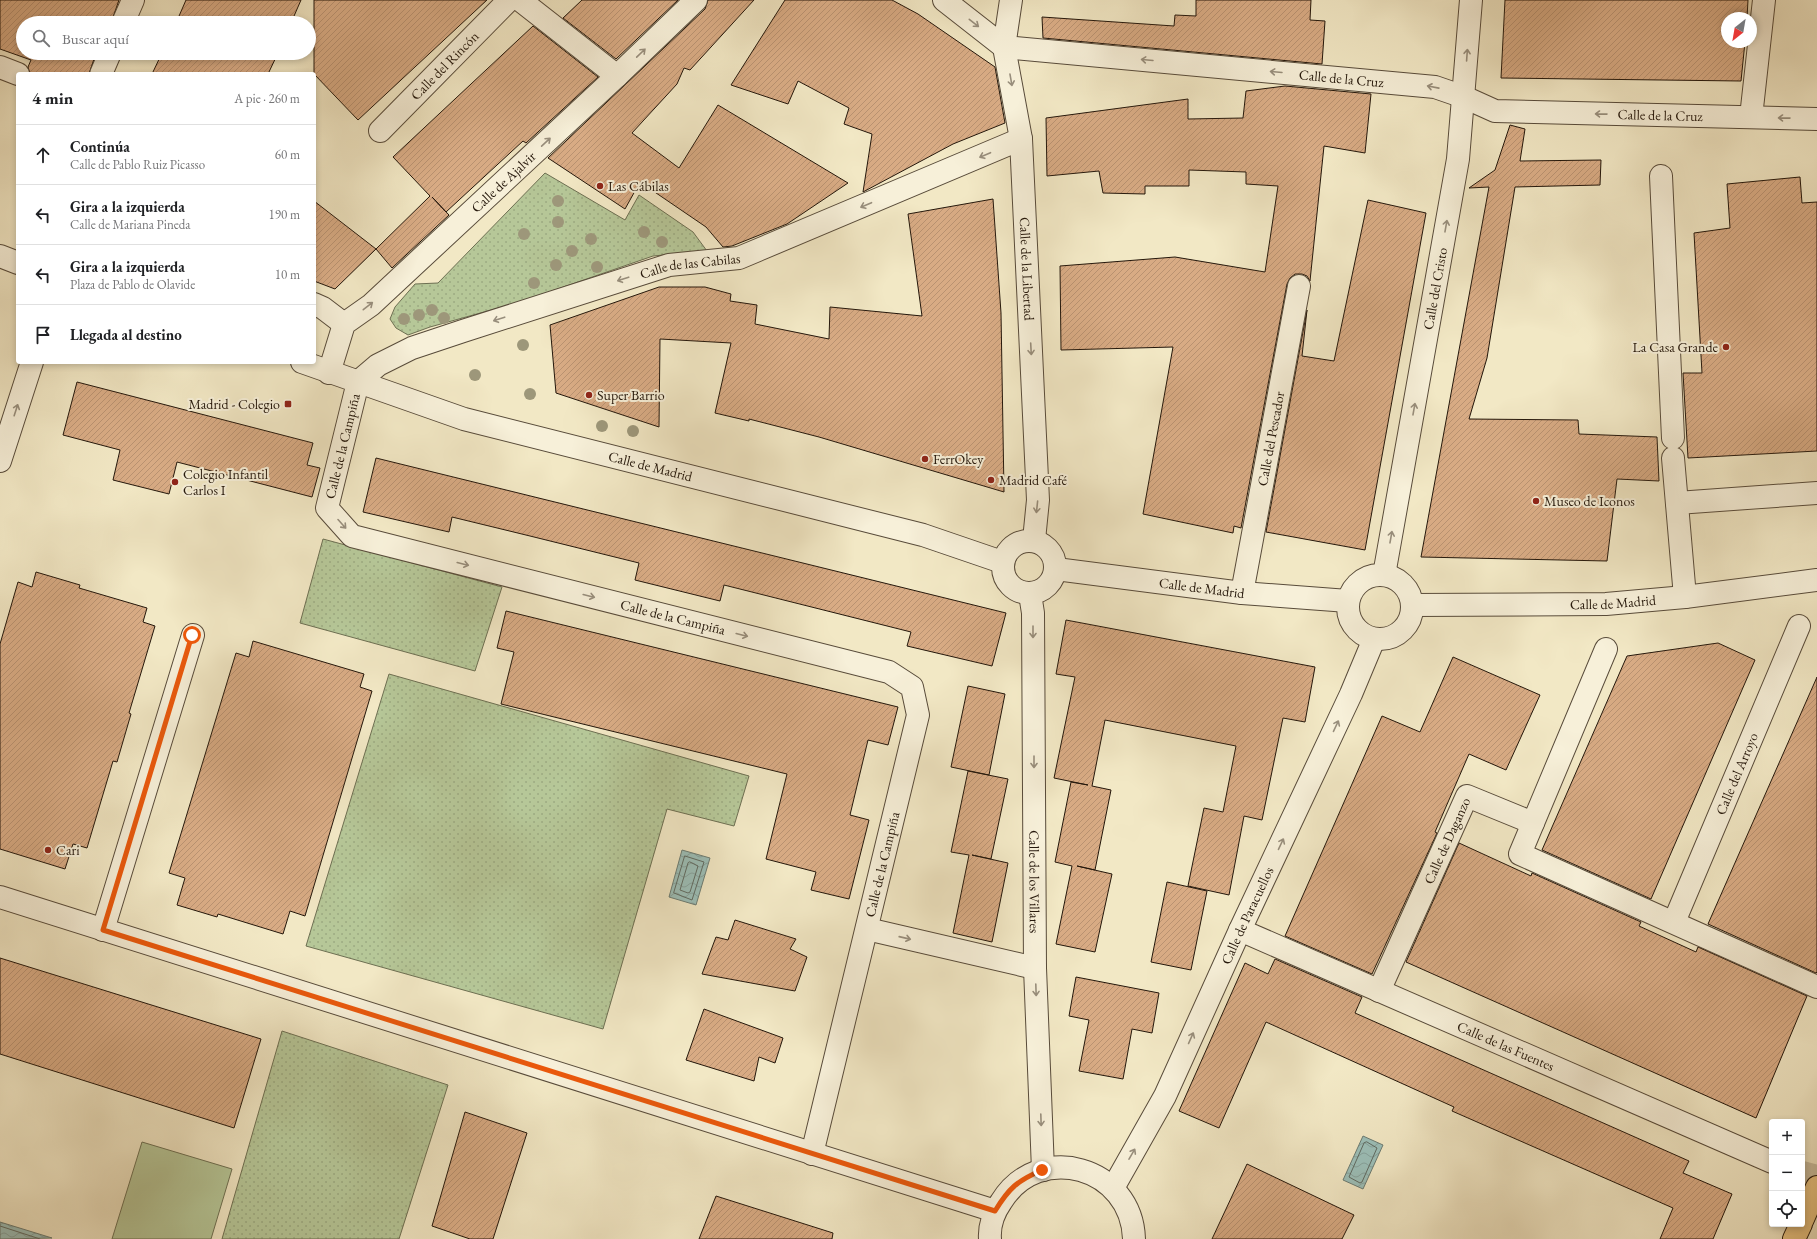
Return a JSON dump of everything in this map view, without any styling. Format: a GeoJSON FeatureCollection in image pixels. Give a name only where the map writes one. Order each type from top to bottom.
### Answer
{"type":"FeatureCollection","features":[{"type":"Feature","properties":{"kind":"main road"},"geometry":{"type":"LineString","coordinates":[[1805,1214],[1817,1187]]}},
{"type":"Feature","properties":{"kind":"main road"},"geometry":{"type":"LineString","coordinates":[[1794,1239],[1800,1227]]}},
{"type":"Feature","properties":{"kind":"street"},"geometry":{"type":"LineString","coordinates":[[126,16],[133,0]]}},
{"type":"Feature","properties":{"kind":"street","name":"Calle del Rincón"},"geometry":{"type":"LineString","coordinates":[[380,131],[510,0]]}},
{"type":"Feature","properties":{"kind":"street"},"geometry":{"type":"LineString","coordinates":[[520,0],[617,76]]}},
{"type":"Feature","properties":{"kind":"street","name":"Calle de Ajalvir"},"geometry":{"type":"LineString","coordinates":[[344,324],[371,305],[617,76],[696,0]]}},
{"type":"Feature","properties":{"kind":"street"},"geometry":{"type":"LineString","coordinates":[[944,0],[1004,46]]}},
{"type":"Feature","properties":{"kind":"street","name":"Calle de la Libertad"},"geometry":{"type":"LineString","coordinates":[[1011,0],[1004,46],[1021,139],[1038,500],[1034,540]]}},
{"type":"Feature","properties":{"kind":"street","name":"Calle del Cristo"},"geometry":{"type":"LineString","coordinates":[[1384,575],[1458,159],[1471,0]]}},
{"type":"Feature","properties":{"kind":"street"},"geometry":{"type":"LineString","coordinates":[[1752,117],[1764,0]]}},
{"type":"Feature","properties":{"kind":"street","name":"Calle de la Cruz"},"geometry":{"type":"LineString","coordinates":[[1004,46],[1435,87],[1464,97],[1495,111],[1817,119]]}},
{"type":"Feature","properties":{"kind":"street"},"geometry":{"type":"LineString","coordinates":[[102,72],[107,60]]}},
{"type":"Feature","properties":{"kind":"street"},"geometry":{"type":"LineString","coordinates":[[0,67],[16,73]]}},
{"type":"Feature","properties":{"kind":"street","name":"Calle de las Cabilas"},"geometry":{"type":"LineString","coordinates":[[358,382],[378,365],[412,348],[463,330],[669,265],[739,258],[1021,139]]}},
{"type":"Feature","properties":{"kind":"street"},"geometry":{"type":"LineString","coordinates":[[1661,176],[1673,448],[1685,597]]}},
{"type":"Feature","properties":{"kind":"street"},"geometry":{"type":"LineString","coordinates":[[0,256],[16,262]]}},
{"type":"Feature","properties":{"kind":"street","name":"Calle del Pescador"},"geometry":{"type":"LineString","coordinates":[[1242,593],[1299,286]]}},
{"type":"Feature","properties":{"kind":"street"},"geometry":{"type":"LineString","coordinates":[[316,305],[323,308],[344,324],[329,373]]}},
{"type":"Feature","properties":{"kind":"street"},"geometry":{"type":"LineString","coordinates":[[0,460],[31,364]]}},
{"type":"Feature","properties":{"kind":"street","name":"Calle de Madrid"},"geometry":{"type":"LineString","coordinates":[[307,364],[464,419],[923,535],[1002,562]]}},
{"type":"Feature","properties":{"kind":"street","name":"Calle de la Campiña"},"geometry":{"type":"LineString","coordinates":[[358,382],[327,508],[352,536],[889,672],[912,687],[918,715],[812,1154]]}},
{"type":"Feature","properties":{"kind":"street"},"geometry":{"type":"LineString","coordinates":[[1677,503],[1817,493]]}},
{"type":"Feature","properties":{"kind":"street"},"geometry":{"type":"LineString","coordinates":[[1034,540],[1046,546],[1054,556],[1056,569],[1051,582],[1042,590],[1030,594],[1014,590],[1004,578],[1002,562],[1008,549],[1020,541],[1034,540]]}},
{"type":"Feature","properties":{"kind":"street","name":"Calle de Madrid"},"geometry":{"type":"LineString","coordinates":[[1056,569],[1242,593],[1348,601]]}},
{"type":"Feature","properties":{"kind":"street"},"geometry":{"type":"LineString","coordinates":[[1384,575],[1398,580],[1408,591],[1413,605],[1410,620],[1402,631],[1389,638],[1374,639],[1359,632],[1350,618],[1348,601],[1355,586],[1368,577],[1384,575]]}},
{"type":"Feature","properties":{"kind":"street","name":"Calle de Madrid"},"geometry":{"type":"LineString","coordinates":[[1413,605],[1606,604],[1685,597],[1815,581]]}},
{"type":"Feature","properties":{"kind":"street","name":"Calle de los Villares"},"geometry":{"type":"LineString","coordinates":[[1030,594],[1033,613],[1035,968],[1042,1170]]}},
{"type":"Feature","properties":{"kind":"street","name":"Calle del Arroyo"},"geometry":{"type":"LineString","coordinates":[[1674,922],[1799,626]]}},
{"type":"Feature","properties":{"kind":"street"},"geometry":{"type":"LineString","coordinates":[[103,930],[192,635]]}},
{"type":"Feature","properties":{"kind":"street","name":"Calle de Paracuellos"},"geometry":{"type":"LineString","coordinates":[[1113,1188],[1165,1096],[1240,930],[1348,701],[1374,639]]}},
{"type":"Feature","properties":{"kind":"street"},"geometry":{"type":"LineString","coordinates":[[1606,649],[1520,854],[1817,987]]}},
{"type":"Feature","properties":{"kind":"street","name":"Calle de Daganzo"},"geometry":{"type":"LineString","coordinates":[[1379,992],[1467,796],[1533,824]]}},
{"type":"Feature","properties":{"kind":"street"},"geometry":{"type":"LineString","coordinates":[[0,897],[995,1211]]}},
{"type":"Feature","properties":{"kind":"street","name":"Calle de la Campiña"},"geometry":{"type":"LineString","coordinates":[[867,929],[1035,968]]}},
{"type":"Feature","properties":{"kind":"street","name":"Calle de las Fuentes"},"geometry":{"type":"LineString","coordinates":[[1240,930],[1379,992],[1765,1159]]}},
{"type":"Feature","properties":{"kind":"street"},"geometry":{"type":"LineString","coordinates":[[990,1239],[989,1233],[995,1211],[1006,1193],[1022,1178],[1042,1170],[1068,1167],[1092,1173],[1113,1188],[1126,1206],[1134,1226],[1134,1239]]}},
{"type":"Feature","properties":{"kind":"green space"},"geometry":{"type":"Polygon","coordinates":[[[545,173],[625,220],[639,195],[693,232],[707,251],[653,256],[520,302],[430,327],[408,335],[396,328],[390,319],[395,307],[415,284],[438,283],[545,173]]]}},
{"type":"Feature","properties":{"kind":"green space"},"geometry":{"type":"Polygon","coordinates":[[[323,539],[502,587],[475,671],[300,623],[323,539]]]}},
{"type":"Feature","properties":{"kind":"green space"},"geometry":{"type":"Polygon","coordinates":[[[389,674],[749,776],[734,826],[667,809],[603,1029],[306,946],[389,674]]]}},
{"type":"Feature","properties":{"kind":"green space"},"geometry":{"type":"Polygon","coordinates":[[[282,1031],[448,1085],[399,1239],[222,1239],[282,1031]]]}},
{"type":"Feature","properties":{"kind":"green space"},"geometry":{"type":"Polygon","coordinates":[[[142,1142],[232,1169],[211,1239],[112,1239],[142,1142]]]}},
{"type":"Feature","properties":{"kind":"water"},"geometry":{"type":"Polygon","coordinates":[[[682,850],[710,858],[696,905],[669,897],[682,850]]]}},
{"type":"Feature","properties":{"kind":"water"},"geometry":{"type":"Polygon","coordinates":[[[1363,1136],[1383,1145],[1363,1189],[1343,1180],[1363,1136]]]}},
{"type":"Feature","properties":{"kind":"water"},"geometry":{"type":"Polygon","coordinates":[[[0,1222],[52,1238],[0,1239],[0,1222]]]}},
{"type":"Feature","properties":{"kind":"building"},"geometry":{"type":"Polygon","coordinates":[[[0,0],[119,0],[113,16],[16,16],[16,55],[0,49],[0,0]]]}},
{"type":"Feature","properties":{"kind":"building"},"geometry":{"type":"Polygon","coordinates":[[[186,0],[301,0],[294,16],[179,16],[186,0]]]}},
{"type":"Feature","properties":{"kind":"building"},"geometry":{"type":"Polygon","coordinates":[[[314,0],[487,0],[358,120],[316,76],[316,72],[314,72],[314,60],[316,60],[316,16],[314,16],[314,0]]]}},
{"type":"Feature","properties":{"kind":"building"},"geometry":{"type":"Polygon","coordinates":[[[582,0],[678,0],[616,59],[563,18],[582,0]]]}},
{"type":"Feature","properties":{"kind":"building"},"geometry":{"type":"Polygon","coordinates":[[[708,0],[754,0],[690,70],[684,68],[677,84],[632,133],[679,168],[718,105],[848,183],[787,224],[732,246],[723,247],[706,227],[640,182],[625,209],[548,158],[705,9],[708,0]]]}},
{"type":"Feature","properties":{"kind":"building"},"geometry":{"type":"Polygon","coordinates":[[[785,0],[892,0],[918,14],[995,67],[1005,123],[953,144],[863,192],[872,134],[844,124],[849,108],[798,81],[788,104],[731,85],[785,0]]]}},
{"type":"Feature","properties":{"kind":"building"},"geometry":{"type":"Polygon","coordinates":[[[1196,0],[1311,0],[1310,20],[1325,21],[1322,64],[1043,38],[1042,17],[1174,26],[1175,15],[1196,16],[1196,0]]]}},
{"type":"Feature","properties":{"kind":"building"},"geometry":{"type":"Polygon","coordinates":[[[1505,0],[1748,0],[1747,12],[1721,12],[1721,48],[1744,48],[1741,81],[1501,78],[1505,0]]]}},
{"type":"Feature","properties":{"kind":"building"},"geometry":{"type":"Polygon","coordinates":[[[533,26],[598,77],[526,143],[523,141],[446,212],[449,215],[392,268],[376,249],[430,196],[393,157],[533,26]]]}},
{"type":"Feature","properties":{"kind":"building"},"geometry":{"type":"Polygon","coordinates":[[[31,60],[94,60],[90,72],[29,72],[28,67],[31,60]]]}},
{"type":"Feature","properties":{"kind":"building"},"geometry":{"type":"Polygon","coordinates":[[[159,60],[275,60],[269,72],[153,72],[159,60]]]}},
{"type":"Feature","properties":{"kind":"building"},"geometry":{"type":"Polygon","coordinates":[[[1285,86],[1371,94],[1365,153],[1324,146],[1310,281],[1307,276],[1295,274],[1290,278],[1287,284],[1241,528],[1234,526],[1233,533],[1143,514],[1173,347],[1061,350],[1060,266],[1175,257],[1265,272],[1278,186],[1246,184],[1246,172],[1189,170],[1189,186],[1145,186],[1145,194],[1103,193],[1099,171],[1047,176],[1046,118],[1188,99],[1188,119],[1243,118],[1246,91],[1285,86]]]}},
{"type":"Feature","properties":{"kind":"building"},"geometry":{"type":"Polygon","coordinates":[[[1510,125],[1525,129],[1520,161],[1601,160],[1600,185],[1515,187],[1487,358],[1469,419],[1578,420],[1579,434],[1657,437],[1659,481],[1617,479],[1607,561],[1421,557],[1489,187],[1469,188],[1495,170],[1510,125]]]}},
{"type":"Feature","properties":{"kind":"building"},"geometry":{"type":"Polygon","coordinates":[[[1800,177],[1802,203],[1817,202],[1817,451],[1688,458],[1683,373],[1702,373],[1694,233],[1730,228],[1727,184],[1800,177]]]}},
{"type":"Feature","properties":{"kind":"building"},"geometry":{"type":"Polygon","coordinates":[[[993,199],[1001,313],[1004,492],[819,437],[749,419],[749,421],[715,413],[731,343],[660,339],[659,427],[556,393],[550,325],[659,287],[705,287],[731,294],[730,301],[757,305],[755,324],[829,339],[830,307],[922,316],[908,214],[993,199]]]}},
{"type":"Feature","properties":{"kind":"building"},"geometry":{"type":"Polygon","coordinates":[[[1368,200],[1426,213],[1365,550],[1266,532],[1307,310],[1302,356],[1334,361],[1368,200]]]}},
{"type":"Feature","properties":{"kind":"building"},"geometry":{"type":"Polygon","coordinates":[[[316,203],[376,249],[335,289],[316,282],[316,203]]]}},
{"type":"Feature","properties":{"kind":"building"},"geometry":{"type":"Polygon","coordinates":[[[77,382],[313,443],[307,465],[320,468],[312,497],[177,462],[169,494],[113,480],[120,450],[63,435],[77,382]]]}},
{"type":"Feature","properties":{"kind":"building"},"geometry":{"type":"Polygon","coordinates":[[[376,458],[1006,613],[992,666],[907,646],[911,632],[724,585],[720,601],[635,580],[639,563],[530,536],[452,517],[449,532],[363,512],[376,458]]]}},
{"type":"Feature","properties":{"kind":"building"},"geometry":{"type":"Polygon","coordinates":[[[36,572],[80,585],[79,588],[147,608],[143,622],[155,626],[129,713],[131,714],[117,762],[113,761],[87,848],[73,844],[65,869],[0,849],[0,644],[18,582],[32,587],[36,572]]]}},
{"type":"Feature","properties":{"kind":"building"},"geometry":{"type":"Polygon","coordinates":[[[506,611],[898,707],[888,745],[868,740],[850,815],[869,820],[849,899],[811,890],[816,872],[766,859],[787,774],[501,704],[514,652],[497,648],[506,611]]]}},
{"type":"Feature","properties":{"kind":"building"},"geometry":{"type":"Polygon","coordinates":[[[1066,620],[1315,667],[1305,722],[1283,718],[1262,820],[1244,816],[1229,895],[1188,886],[1204,808],[1223,812],[1236,746],[1105,720],[1092,786],[1111,790],[1095,870],[1077,866],[1112,874],[1095,952],[1056,944],[1072,866],[1055,862],[1071,782],[1088,785],[1054,778],[1075,677],[1056,674],[1066,620]]]}},
{"type":"Feature","properties":{"kind":"building"},"geometry":{"type":"Polygon","coordinates":[[[253,641],[364,674],[360,687],[372,691],[305,916],[290,911],[283,934],[218,914],[217,917],[177,905],[185,878],[169,873],[236,653],[249,657],[253,641]]]}},
{"type":"Feature","properties":{"kind":"building"},"geometry":{"type":"Polygon","coordinates":[[[1718,643],[1755,660],[1651,899],[1542,850],[1627,656],[1718,643]]]}},
{"type":"Feature","properties":{"kind":"building"},"geometry":{"type":"Polygon","coordinates":[[[1453,657],[1540,695],[1506,770],[1469,754],[1435,832],[1437,833],[1372,974],[1285,936],[1382,716],[1420,732],[1453,657]]]}},
{"type":"Feature","properties":{"kind":"building"},"geometry":{"type":"Polygon","coordinates":[[[1817,677],[1817,972],[1816,973],[1708,924],[1817,677]]]}},
{"type":"Feature","properties":{"kind":"building"},"geometry":{"type":"Polygon","coordinates":[[[968,686],[1005,694],[989,775],[951,767],[968,686]]]}},
{"type":"Feature","properties":{"kind":"building"},"geometry":{"type":"Polygon","coordinates":[[[968,771],[1008,779],[991,859],[972,855],[1008,863],[992,942],[953,933],[969,855],[951,852],[968,771]]]}},
{"type":"Feature","properties":{"kind":"building"},"geometry":{"type":"Polygon","coordinates":[[[1459,843],[1531,876],[1532,873],[1641,922],[1639,926],[1696,952],[1698,947],[1807,996],[1756,1118],[1406,962],[1459,843]]]}},
{"type":"Feature","properties":{"kind":"building"},"geometry":{"type":"Polygon","coordinates":[[[1167,882],[1207,891],[1191,970],[1151,962],[1167,882]]]}},
{"type":"Feature","properties":{"kind":"building"},"geometry":{"type":"Polygon","coordinates":[[[735,920],[796,939],[790,949],[807,957],[795,991],[702,974],[716,937],[728,940],[735,920]]]}},
{"type":"Feature","properties":{"kind":"building"},"geometry":{"type":"Polygon","coordinates":[[[0,958],[261,1039],[234,1128],[0,1054],[0,958]]]}},
{"type":"Feature","properties":{"kind":"building"},"geometry":{"type":"Polygon","coordinates":[[[1275,959],[1362,997],[1355,1013],[1689,1161],[1683,1173],[1732,1194],[1713,1239],[1660,1239],[1673,1208],[1452,1111],[1454,1107],[1266,1022],[1219,1128],[1179,1111],[1245,963],[1268,974],[1275,959]]]}},
{"type":"Feature","properties":{"kind":"building"},"geometry":{"type":"Polygon","coordinates":[[[1076,977],[1159,993],[1152,1033],[1132,1029],[1123,1079],[1079,1071],[1089,1020],[1069,1016],[1076,977]]]}},
{"type":"Feature","properties":{"kind":"building"},"geometry":{"type":"Polygon","coordinates":[[[704,1009],[783,1038],[775,1063],[759,1057],[754,1081],[686,1060],[704,1009]]]}},
{"type":"Feature","properties":{"kind":"building"},"geometry":{"type":"Polygon","coordinates":[[[465,1112],[527,1133],[493,1239],[470,1239],[432,1226],[465,1112]]]}},
{"type":"Feature","properties":{"kind":"building"},"geometry":{"type":"Polygon","coordinates":[[[1247,1164],[1354,1215],[1342,1239],[1212,1239],[1247,1164]]]}},
{"type":"Feature","properties":{"kind":"building"},"geometry":{"type":"Polygon","coordinates":[[[716,1196],[833,1233],[832,1239],[699,1239],[716,1196]]]}},
{"type":"Feature","properties":{"kind":"tunnel"},"geometry":{"type":"LineString","coordinates":[[1805,1173],[1817,1176]]}},
{"type":"Feature","properties":{"kind":"place","name":"Las Cábilas"},"geometry":{"type":"Point","coordinates":[600,186]}},
{"type":"Feature","properties":{"kind":"place","name":"La Casa Grande"},"geometry":{"type":"Point","coordinates":[1726,347]}},
{"type":"Feature","properties":{"kind":"place","name":"Super Barrio"},"geometry":{"type":"Point","coordinates":[589,395]}},
{"type":"Feature","properties":{"kind":"place","name":"Madrid - Colegio"},"geometry":{"type":"Point","coordinates":[288,404]}},
{"type":"Feature","properties":{"kind":"place","name":"FerrOkey"},"geometry":{"type":"Point","coordinates":[925,459]}},
{"type":"Feature","properties":{"kind":"place","name":"Madrid Café"},"geometry":{"type":"Point","coordinates":[991,480]}},
{"type":"Feature","properties":{"kind":"place","name":"Colegio Infantil Carlos I"},"geometry":{"type":"Point","coordinates":[175,482]}},
{"type":"Feature","properties":{"kind":"place","name":"Museo de Iconos"},"geometry":{"type":"Point","coordinates":[1536,501]}},
{"type":"Feature","properties":{"kind":"place","name":"Cari"},"geometry":{"type":"Point","coordinates":[48,850]}},
{"type":"Feature","properties":{"kind":"route"},"geometry":{"type":"LineString","coordinates":[[192,635],[103,930],[995,1211],[1006,1193],[1022,1178],[1042,1170]]}}]}
